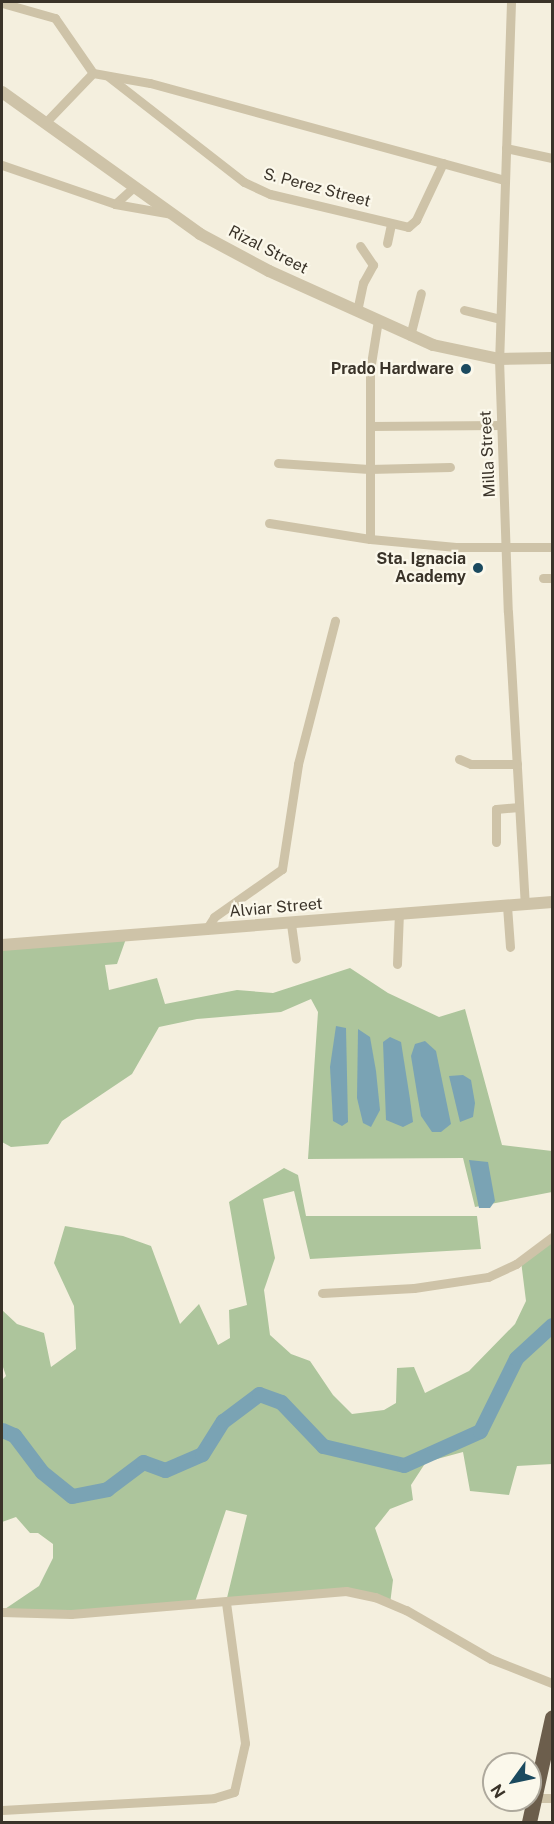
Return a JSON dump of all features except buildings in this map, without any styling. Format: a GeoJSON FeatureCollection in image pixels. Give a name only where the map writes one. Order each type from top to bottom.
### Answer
{"type":"FeatureCollection","features":[{"type":"Feature","properties":{"kind":"highway"},"geometry":{"type":"LineString","coordinates":[[542,1768],[552,1717]]}},
{"type":"Feature","properties":{"kind":"street","name":"Milla Street"},"geometry":{"type":"LineString","coordinates":[[511,2],[506,148],[502,179],[501,425],[516,764],[525,905]]}},
{"type":"Feature","properties":{"kind":"street"},"geometry":{"type":"LineString","coordinates":[[2,3],[55,18],[93,73],[150,83],[502,179]]}},
{"type":"Feature","properties":{"kind":"street"},"geometry":{"type":"LineString","coordinates":[[45,123],[93,73]]}},
{"type":"Feature","properties":{"kind":"street","name":"S. Perez Street"},"geometry":{"type":"LineString","coordinates":[[107,76],[244,182],[270,194],[391,224],[413,226],[443,163]]}},
{"type":"Feature","properties":{"kind":"street","name":"Rizal Street"},"geometry":{"type":"LineString","coordinates":[[2,92],[174,215],[269,271],[410,336],[500,359],[552,358]]}},
{"type":"Feature","properties":{"kind":"street"},"geometry":{"type":"LineString","coordinates":[[506,148],[552,158]]}},
{"type":"Feature","properties":{"kind":"street"},"geometry":{"type":"LineString","coordinates":[[2,165],[115,204],[174,215]]}},
{"type":"Feature","properties":{"kind":"street"},"geometry":{"type":"LineString","coordinates":[[115,204],[134,187]]}},
{"type":"Feature","properties":{"kind":"street"},"geometry":{"type":"LineString","coordinates":[[387,243],[391,224]]}},
{"type":"Feature","properties":{"kind":"street"},"geometry":{"type":"LineString","coordinates":[[357,311],[363,283],[373,266],[360,246]]}},
{"type":"Feature","properties":{"kind":"street"},"geometry":{"type":"LineString","coordinates":[[410,336],[421,293]]}},
{"type":"Feature","properties":{"kind":"street"},"geometry":{"type":"LineString","coordinates":[[464,310],[500,319]]}},
{"type":"Feature","properties":{"kind":"street"},"geometry":{"type":"LineString","coordinates":[[370,539],[371,356],[378,320]]}},
{"type":"Feature","properties":{"kind":"street"},"geometry":{"type":"LineString","coordinates":[[370,426],[501,425]]}},
{"type":"Feature","properties":{"kind":"street"},"geometry":{"type":"LineString","coordinates":[[278,463],[369,469],[450,467]]}},
{"type":"Feature","properties":{"kind":"street"},"geometry":{"type":"LineString","coordinates":[[269,523],[370,539],[456,547],[552,546]]}},
{"type":"Feature","properties":{"kind":"street"},"geometry":{"type":"LineString","coordinates":[[206,930],[214,917],[282,869],[296,773],[335,621]]}},
{"type":"Feature","properties":{"kind":"street"},"geometry":{"type":"LineString","coordinates":[[459,759],[471,764],[516,764]]}},
{"type":"Feature","properties":{"kind":"street"},"geometry":{"type":"LineString","coordinates":[[496,842],[496,809],[519,807]]}},
{"type":"Feature","properties":{"kind":"street","name":"Alviar Street"},"geometry":{"type":"LineString","coordinates":[[2,945],[552,902]]}},
{"type":"Feature","properties":{"kind":"street"},"geometry":{"type":"LineString","coordinates":[[507,906],[510,947]]}},
{"type":"Feature","properties":{"kind":"street"},"geometry":{"type":"LineString","coordinates":[[397,964],[399,913]]}},
{"type":"Feature","properties":{"kind":"street"},"geometry":{"type":"LineString","coordinates":[[291,924],[296,959]]}},
{"type":"Feature","properties":{"kind":"street"},"geometry":{"type":"LineString","coordinates":[[322,1293],[414,1288],[488,1277],[516,1264],[552,1237]]}},
{"type":"Feature","properties":{"kind":"street"},"geometry":{"type":"LineString","coordinates":[[2,1612],[71,1614],[346,1591],[375,1597],[406,1610],[491,1659],[552,1683]]}},
{"type":"Feature","properties":{"kind":"street"},"geometry":{"type":"LineString","coordinates":[[2,1810],[214,1798],[234,1792],[245,1743],[226,1602]]}},
{"type":"Feature","properties":{"kind":"green space"},"geometry":{"type":"Polygon","coordinates":[[[127,936],[117,964],[105,965],[109,990],[157,978],[165,1004],[237,990],[273,993],[350,968],[388,993],[439,1017],[465,1009],[502,1145],[552,1151],[552,1192],[475,1207],[463,1158],[308,1159],[318,1012],[311,999],[281,1012],[197,1019],[159,1027],[132,1074],[62,1121],[48,1144],[11,1147],[2,1142],[2,945],[127,936]]]}},
{"type":"Feature","properties":{"kind":"green space"},"geometry":{"type":"Polygon","coordinates":[[[284,1168],[298,1175],[306,1216],[477,1216],[481,1249],[310,1259],[294,1191],[263,1199],[275,1258],[264,1290],[270,1335],[291,1354],[310,1361],[333,1395],[352,1414],[384,1410],[396,1403],[397,1368],[414,1367],[425,1393],[469,1371],[515,1324],[526,1301],[521,1261],[552,1237],[552,1464],[517,1466],[509,1495],[470,1491],[463,1452],[426,1462],[411,1485],[413,1500],[390,1509],[375,1528],[393,1580],[390,1604],[346,1591],[226,1602],[247,1515],[226,1510],[194,1605],[71,1614],[2,1611],[39,1586],[53,1558],[53,1544],[38,1533],[30,1533],[16,1517],[2,1522],[2,1380],[6,1376],[2,1364],[2,1310],[17,1324],[44,1333],[51,1367],[76,1349],[74,1306],[54,1263],[65,1226],[123,1236],[151,1246],[180,1324],[199,1304],[218,1345],[230,1338],[229,1310],[247,1305],[229,1202],[284,1168]]]}},
{"type":"Feature","properties":{"kind":"water"},"geometry":{"type":"Polygon","coordinates":[[[336,1026],[346,1028],[348,1122],[342,1126],[333,1121],[330,1067],[336,1026]]]}},
{"type":"Feature","properties":{"kind":"water"},"geometry":{"type":"Polygon","coordinates":[[[358,1029],[370,1037],[376,1071],[380,1110],[371,1127],[363,1123],[357,1098],[358,1029]]]}},
{"type":"Feature","properties":{"kind":"water"},"geometry":{"type":"Polygon","coordinates":[[[390,1037],[401,1042],[410,1099],[413,1122],[403,1127],[386,1120],[383,1042],[390,1037]]]}},
{"type":"Feature","properties":{"kind":"water"},"geometry":{"type":"Polygon","coordinates":[[[425,1041],[436,1051],[451,1124],[441,1132],[432,1132],[421,1116],[411,1056],[415,1044],[425,1041]]]}},
{"type":"Feature","properties":{"kind":"water"},"geometry":{"type":"Polygon","coordinates":[[[463,1075],[471,1080],[475,1103],[473,1117],[460,1122],[449,1076],[463,1075]]]}},
{"type":"Feature","properties":{"kind":"water"},"geometry":{"type":"Polygon","coordinates":[[[469,1160],[488,1162],[495,1201],[490,1208],[479,1208],[469,1160]]]}},
{"type":"Feature","properties":{"kind":"waterway"},"geometry":{"type":"LineString","coordinates":[[2,1430],[14,1435],[42,1472],[72,1496],[107,1489],[143,1462],[165,1470],[202,1454],[223,1421],[259,1394],[281,1402],[323,1446],[404,1465],[480,1431],[516,1358],[552,1325]]}},
{"type":"Feature","properties":{"kind":"place","name":"Prado Hardware"},"geometry":{"type":"Point","coordinates":[466,369]}},
{"type":"Feature","properties":{"kind":"place","name":"Sta. Ignacia Academy"},"geometry":{"type":"Point","coordinates":[478,568]}}]}
